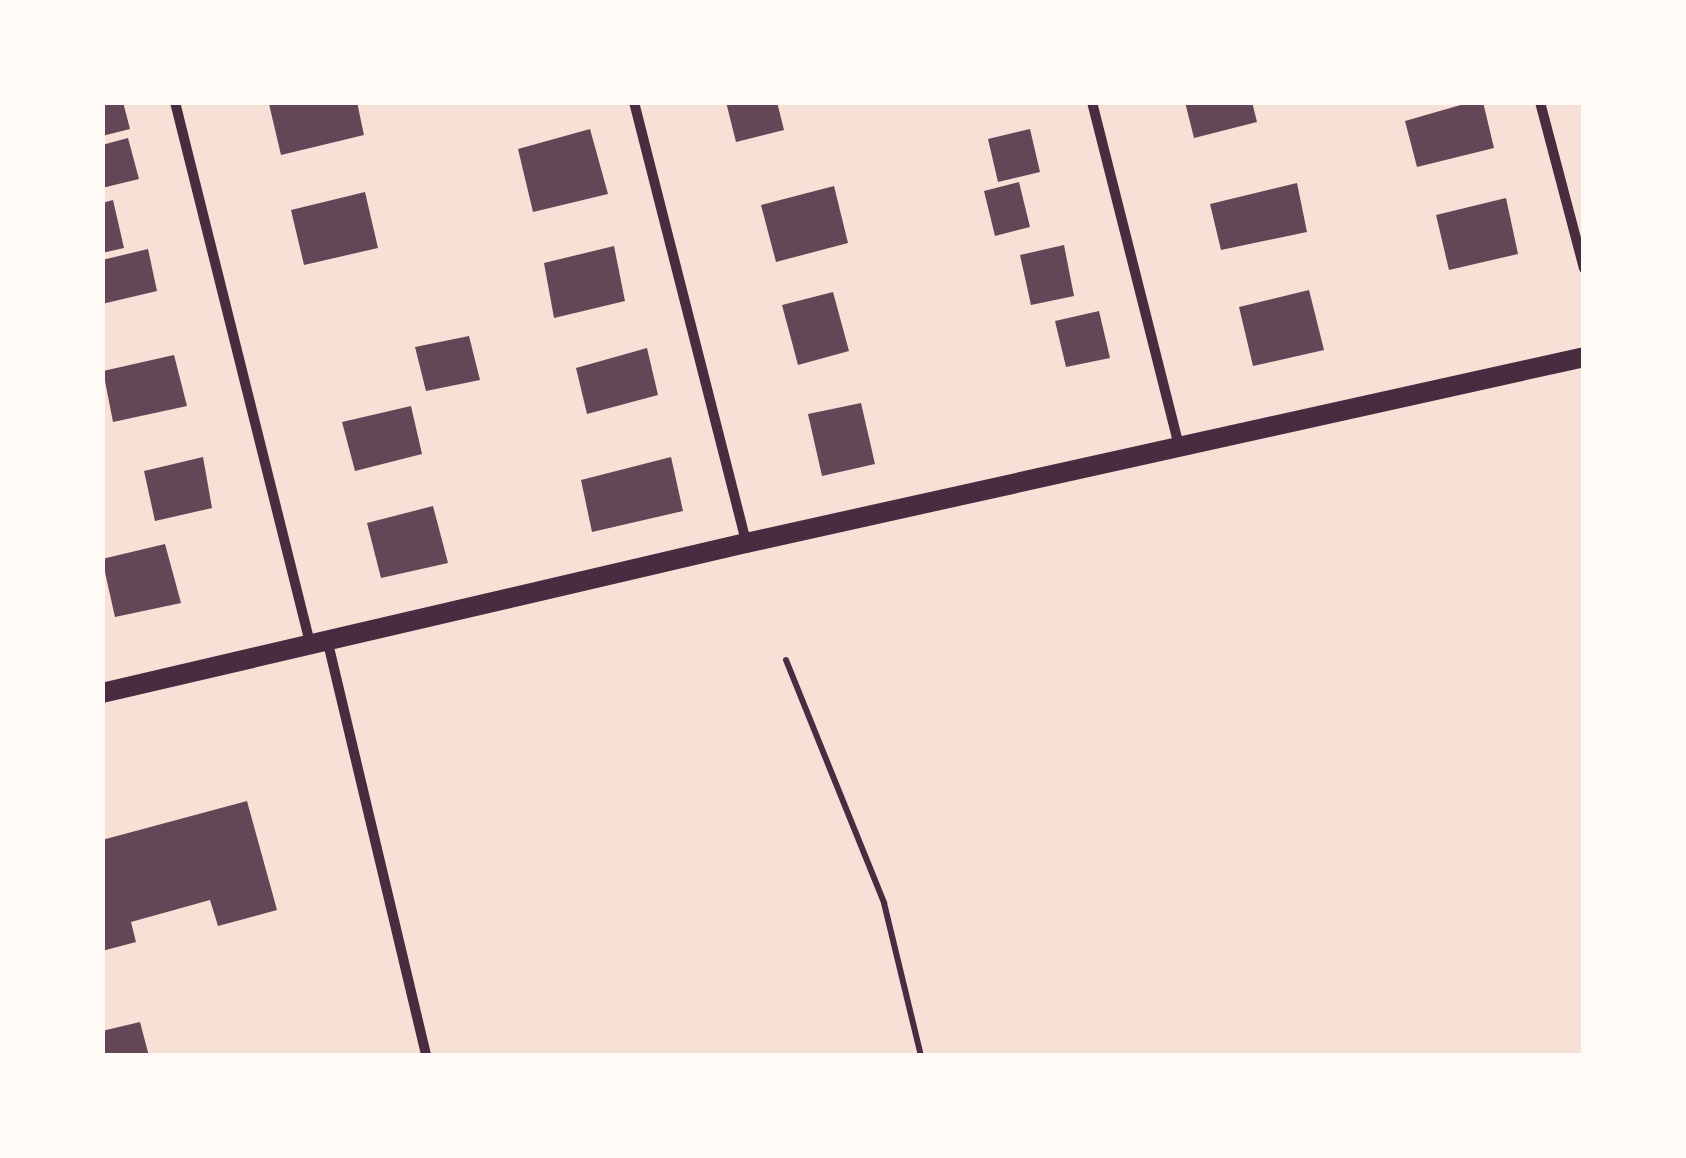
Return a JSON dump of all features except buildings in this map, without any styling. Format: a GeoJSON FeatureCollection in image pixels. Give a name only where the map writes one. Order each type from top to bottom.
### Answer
{"type":"FeatureCollection","features":[{"type":"Feature","properties":{"kind":"main road"},"geometry":{"type":"LineString","coordinates":[[102,693],[746,543],[1584,357]]}},
{"type":"Feature","properties":{"kind":"street"},"geometry":{"type":"LineString","coordinates":[[176,102],[426,1056]]}},
{"type":"Feature","properties":{"kind":"street"},"geometry":{"type":"LineString","coordinates":[[634,102],[746,543]]}},
{"type":"Feature","properties":{"kind":"street"},"geometry":{"type":"LineString","coordinates":[[1092,102],[1180,447]]}},
{"type":"Feature","properties":{"kind":"street"},"geometry":{"type":"LineString","coordinates":[[1540,102],[1584,268]]}},
{"type":"Feature","properties":{"kind":"path"},"geometry":{"type":"LineString","coordinates":[[786,660],[884,903],[921,1056]]}}]}
